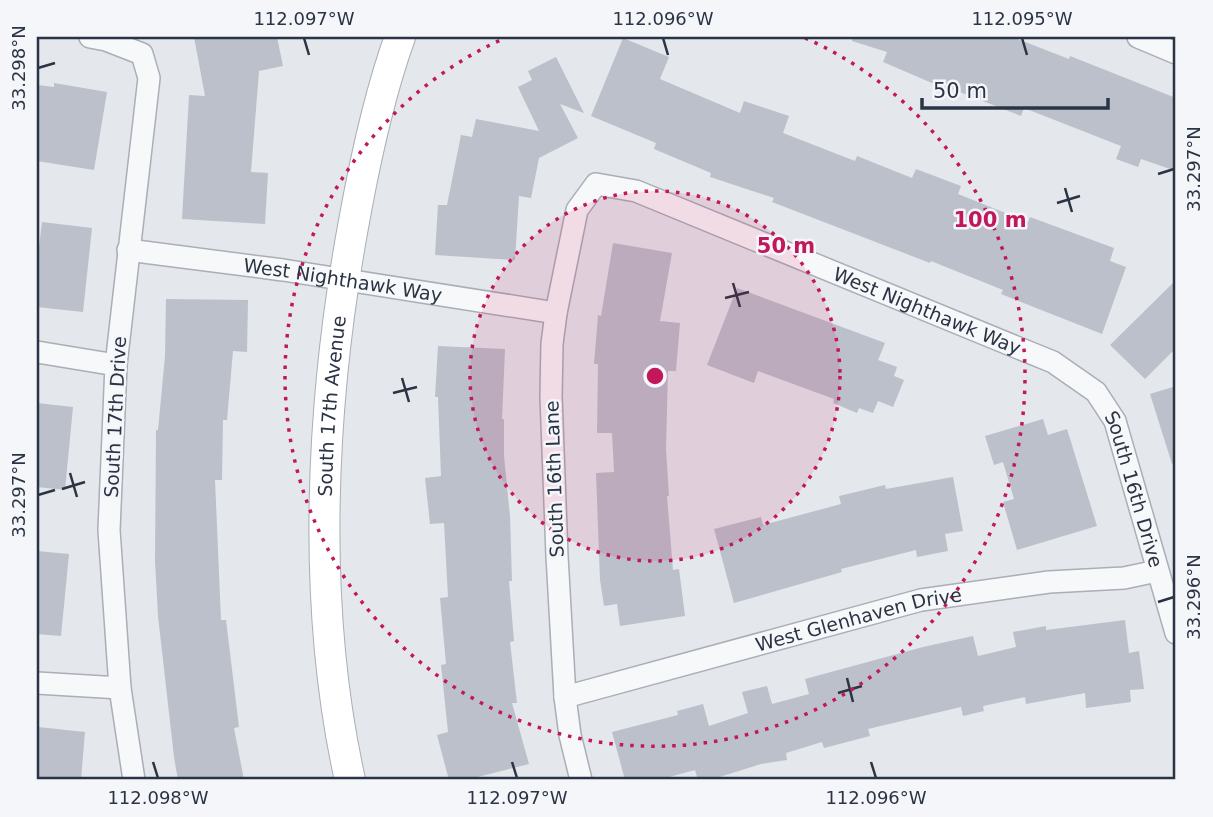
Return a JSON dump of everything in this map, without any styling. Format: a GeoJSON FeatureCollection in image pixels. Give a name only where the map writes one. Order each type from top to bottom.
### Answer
{"type":"FeatureCollection","features":[{"type":"Feature","properties":{"kind":"main road","name":"South 17th Avenue"},"geometry":{"type":"LineString","coordinates":[[350,780],[333,690],[326,606],[326,467],[343,279],[366,156],[400,37]]}},
{"type":"Feature","properties":{"kind":"street","name":"South 17th Drive"},"geometry":{"type":"LineString","coordinates":[[90,37],[106,40],[142,54],[149,78],[116,365],[109,530],[120,688],[134,780]]}},
{"type":"Feature","properties":{"kind":"street"},"geometry":{"type":"LineString","coordinates":[[1138,37],[1176,52]]}},
{"type":"Feature","properties":{"kind":"street","name":"West Nighthawk Way"},"geometry":{"type":"LineString","coordinates":[[596,184],[636,191],[1003,341],[1053,362],[1096,392]]}},
{"type":"Feature","properties":{"kind":"street","name":"South 16th Lane"},"geometry":{"type":"LineString","coordinates":[[581,780],[570,735],[565,697],[551,421],[552,344],[576,210],[596,184]]}},
{"type":"Feature","properties":{"kind":"street","name":"West Nighthawk Way"},"geometry":{"type":"LineString","coordinates":[[128,250],[343,279],[556,313]]}},
{"type":"Feature","properties":{"kind":"street"},"geometry":{"type":"LineString","coordinates":[[37,352],[116,365]]}},
{"type":"Feature","properties":{"kind":"street","name":"South 16th Drive"},"geometry":{"type":"LineString","coordinates":[[1096,392],[1115,421],[1176,634]]}},
{"type":"Feature","properties":{"kind":"street","name":"West Glenhaven Drive"},"geometry":{"type":"LineString","coordinates":[[565,697],[921,600],[1049,582],[1124,578],[1157,571]]}},
{"type":"Feature","properties":{"kind":"street"},"geometry":{"type":"LineString","coordinates":[[37,683],[120,688]]}},
{"type":"Feature","properties":{"kind":"building"},"geometry":{"type":"Polygon","coordinates":[[[194,37],[277,37],[283,66],[259,71],[251,172],[268,173],[265,224],[182,219],[189,95],[205,96],[194,37]]]}},
{"type":"Feature","properties":{"kind":"building"},"geometry":{"type":"Polygon","coordinates":[[[853,37],[1012,37],[1069,59],[1070,56],[1176,98],[1176,171],[1141,159],[1138,167],[1116,159],[1121,146],[1024,108],[1021,116],[947,87],[946,89],[883,62],[887,52],[852,41],[853,37]]]}},
{"type":"Feature","properties":{"kind":"building"},"geometry":{"type":"Polygon","coordinates":[[[623,38],[669,57],[660,79],[740,113],[744,101],[789,116],[783,133],[855,161],[857,156],[912,178],[916,169],[961,186],[958,194],[1028,222],[1030,217],[1114,248],[1110,261],[1126,267],[1102,334],[1001,294],[1003,290],[931,261],[930,263],[772,202],[774,198],[710,177],[711,173],[654,149],[656,143],[591,116],[623,38]]]}},
{"type":"Feature","properties":{"kind":"building"},"geometry":{"type":"Polygon","coordinates":[[[556,57],[584,113],[560,104],[578,138],[539,158],[531,198],[519,196],[515,260],[435,255],[438,205],[447,205],[461,135],[472,137],[476,119],[539,131],[518,87],[532,80],[528,71],[556,57]]]}},
{"type":"Feature","properties":{"kind":"building"},"geometry":{"type":"Polygon","coordinates":[[[54,83],[107,92],[94,170],[37,161],[37,85],[54,87],[54,83]]]}},
{"type":"Feature","properties":{"kind":"building"},"geometry":{"type":"Polygon","coordinates":[[[42,222],[92,228],[83,312],[37,307],[37,264],[42,222]]]}},
{"type":"Feature","properties":{"kind":"building"},"geometry":{"type":"Polygon","coordinates":[[[613,243],[672,253],[660,321],[680,323],[676,371],[668,371],[666,449],[673,570],[679,569],[685,616],[620,626],[617,604],[604,606],[600,580],[596,473],[614,472],[612,433],[597,433],[598,364],[594,364],[598,315],[601,316],[613,243]]]}},
{"type":"Feature","properties":{"kind":"building"},"geometry":{"type":"Polygon","coordinates":[[[1176,280],[1176,348],[1145,379],[1110,345],[1176,280]]]}},
{"type":"Feature","properties":{"kind":"building"},"geometry":{"type":"Polygon","coordinates":[[[737,288],[885,343],[878,360],[897,367],[894,376],[904,380],[893,407],[878,401],[873,413],[859,408],[857,413],[833,403],[834,399],[758,371],[754,383],[707,365],[737,288]]]}},
{"type":"Feature","properties":{"kind":"building"},"geometry":{"type":"Polygon","coordinates":[[[166,299],[248,300],[247,352],[233,351],[227,420],[223,420],[222,480],[215,480],[221,620],[226,620],[239,727],[234,728],[244,780],[178,780],[174,757],[158,616],[155,561],[156,430],[165,356],[166,299]]]}},
{"type":"Feature","properties":{"kind":"building"},"geometry":{"type":"Polygon","coordinates":[[[438,346],[505,349],[502,419],[510,516],[512,581],[509,581],[514,641],[510,642],[517,703],[512,703],[529,764],[466,780],[449,780],[437,735],[448,732],[441,665],[446,664],[440,598],[448,597],[444,523],[430,524],[425,478],[441,476],[438,397],[435,397],[438,346]]]}},
{"type":"Feature","properties":{"kind":"building"},"geometry":{"type":"Polygon","coordinates":[[[1176,386],[1176,463],[1172,464],[1150,394],[1176,386]]]}},
{"type":"Feature","properties":{"kind":"building"},"geometry":{"type":"Polygon","coordinates":[[[37,403],[73,407],[65,490],[37,487],[37,403]]]}},
{"type":"Feature","properties":{"kind":"building"},"geometry":{"type":"Polygon","coordinates":[[[1043,419],[1048,435],[1067,429],[1097,526],[1017,550],[1003,502],[1014,499],[1003,462],[994,465],[985,436],[1043,419]]]}},
{"type":"Feature","properties":{"kind":"building"},"geometry":{"type":"Polygon","coordinates":[[[953,477],[963,531],[945,534],[948,551],[917,557],[916,550],[841,569],[842,572],[734,603],[714,529],[761,517],[763,525],[841,504],[839,496],[885,485],[886,489],[953,477]]]}},
{"type":"Feature","properties":{"kind":"building"},"geometry":{"type":"Polygon","coordinates":[[[37,551],[69,554],[61,636],[37,634],[37,551]]]}},
{"type":"Feature","properties":{"kind":"building"},"geometry":{"type":"Polygon","coordinates":[[[1125,620],[1129,653],[1139,651],[1144,689],[1130,690],[1131,702],[1086,708],[1085,693],[1026,704],[1025,697],[983,706],[984,711],[963,716],[961,707],[868,729],[870,736],[824,748],[822,742],[786,753],[787,760],[761,764],[710,780],[698,780],[695,770],[658,780],[625,780],[612,732],[678,715],[677,711],[703,704],[709,726],[748,713],[742,692],[767,686],[772,704],[809,694],[805,679],[973,636],[978,656],[1016,647],[1013,632],[1046,626],[1046,630],[1125,620]]]}},
{"type":"Feature","properties":{"kind":"building"},"geometry":{"type":"Polygon","coordinates":[[[38,727],[85,732],[81,780],[37,780],[38,727]]]}}]}
